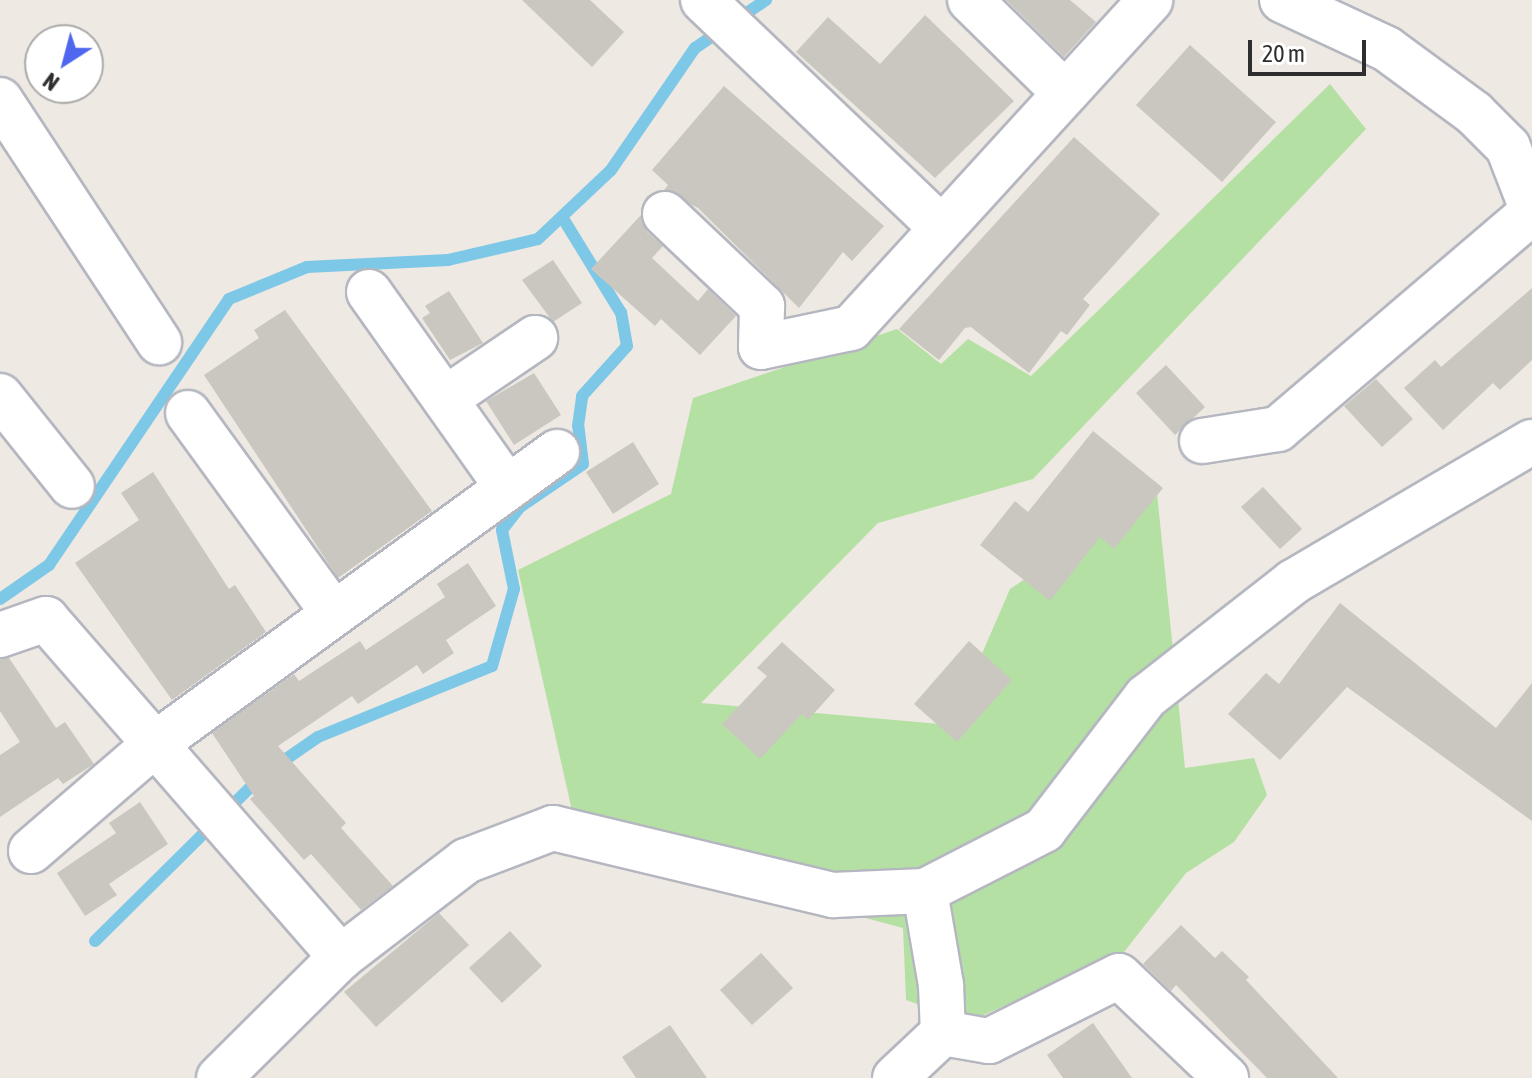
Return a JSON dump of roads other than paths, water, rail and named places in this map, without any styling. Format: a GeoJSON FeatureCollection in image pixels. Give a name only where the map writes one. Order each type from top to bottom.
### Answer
{"type":"FeatureCollection","features":[{"type":"Feature","properties":{"kind":"street"},"geometry":{"type":"LineString","coordinates":[[703,0],[942,228]]}},
{"type":"Feature","properties":{"kind":"street"},"geometry":{"type":"LineString","coordinates":[[970,0],[1065,93]]}},
{"type":"Feature","properties":{"kind":"street"},"geometry":{"type":"LineString","coordinates":[[665,214],[762,306],[761,347],[851,328],[1150,0]]}},
{"type":"Feature","properties":{"kind":"street"},"geometry":{"type":"LineString","coordinates":[[1202,441],[1278,429],[1532,210],[1508,147],[1474,113],[1387,49],[1282,0]]}},
{"type":"Feature","properties":{"kind":"street"},"geometry":{"type":"LineString","coordinates":[[0,100],[159,342]]}},
{"type":"Feature","properties":{"kind":"street"},"geometry":{"type":"LineString","coordinates":[[369,292],[508,488]]}},
{"type":"Feature","properties":{"kind":"street"},"geometry":{"type":"LineString","coordinates":[[445,399],[535,338]]}},
{"type":"Feature","properties":{"kind":"street"},"geometry":{"type":"LineString","coordinates":[[0,396],[72,486]]}},
{"type":"Feature","properties":{"kind":"street"},"geometry":{"type":"LineString","coordinates":[[188,413],[334,614]]}},
{"type":"Feature","properties":{"kind":"street"},"geometry":{"type":"LineString","coordinates":[[219,1078],[341,957],[466,861],[553,828],[833,895],[925,891],[1044,830],[1146,697],[1293,582],[1532,442]]}},
{"type":"Feature","properties":{"kind":"street"},"geometry":{"type":"LineString","coordinates":[[31,851],[155,744],[557,452]]}},
{"type":"Feature","properties":{"kind":"street"},"geometry":{"type":"LineString","coordinates":[[0,635],[46,619],[341,957]]}},
{"type":"Feature","properties":{"kind":"street"},"geometry":{"type":"LineString","coordinates":[[895,1078],[943,1033],[941,985],[925,891]]}},
{"type":"Feature","properties":{"kind":"street"},"geometry":{"type":"LineString","coordinates":[[943,1033],[989,1041],[1119,976],[1226,1078]]}},
{"type":"Feature","properties":{"kind":"waterway"},"geometry":{"type":"LineString","coordinates":[[0,599],[49,565],[229,299],[307,267],[448,260],[538,239],[611,170],[695,48],[766,0]]}},
{"type":"Feature","properties":{"kind":"waterway"},"geometry":{"type":"LineString","coordinates":[[276,766],[318,737],[492,666],[514,589],[502,530],[520,507],[583,464],[578,426],[582,396],[627,346],[621,313],[564,220]]}},
{"type":"Feature","properties":{"kind":"waterway"},"geometry":{"type":"LineString","coordinates":[[95,941],[261,777]]}}]}
